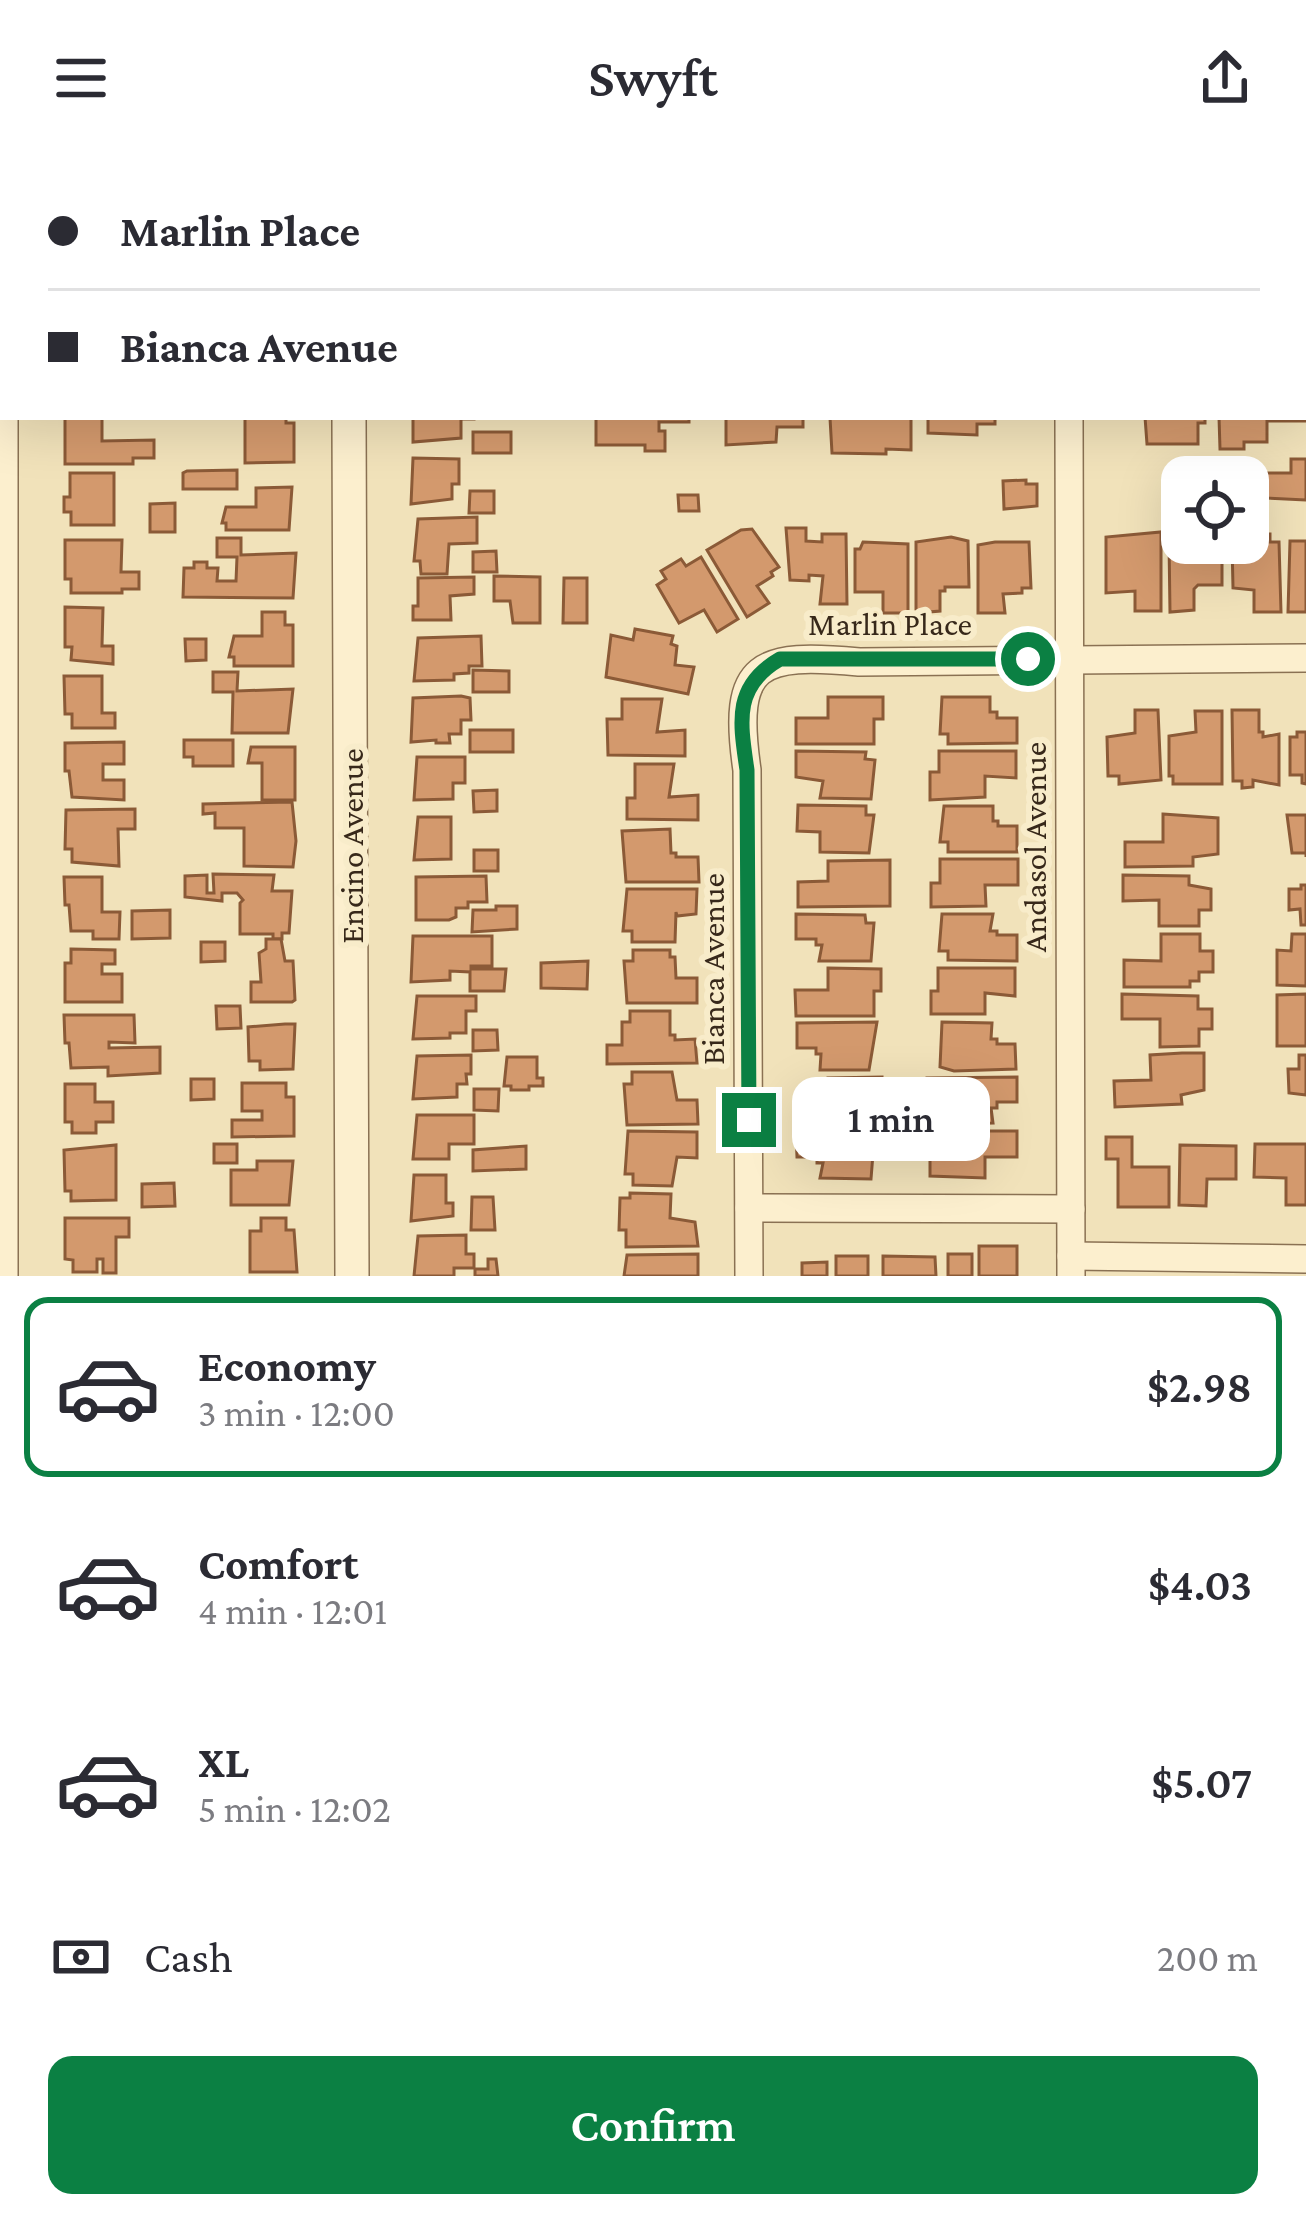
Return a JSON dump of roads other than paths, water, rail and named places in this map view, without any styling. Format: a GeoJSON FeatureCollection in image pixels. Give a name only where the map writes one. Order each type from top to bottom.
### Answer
{"type":"FeatureCollection","features":[{"type":"Feature","properties":{"kind":"street"},"geometry":{"type":"LineString","coordinates":[[4,420],[4,1276]]}},
{"type":"Feature","properties":{"kind":"street","name":"Encino Avenue"},"geometry":{"type":"LineString","coordinates":[[349,420],[352,1276]]}},
{"type":"Feature","properties":{"kind":"street","name":"Andasol Avenue"},"geometry":{"type":"LineString","coordinates":[[1069,420],[1071,1266]]}},
{"type":"Feature","properties":{"kind":"street","name":"Marlin Place"},"geometry":{"type":"LineString","coordinates":[[764,668],[780,659],[806,657],[859,662],[1306,658]]}},
{"type":"Feature","properties":{"kind":"street","name":"Bianca Avenue"},"geometry":{"type":"LineString","coordinates":[[749,1276],[747,770],[742,709],[749,684],[764,668]]}},
{"type":"Feature","properties":{"kind":"street"},"geometry":{"type":"LineString","coordinates":[[749,1208],[1071,1209]]}},
{"type":"Feature","properties":{"kind":"street"},"geometry":{"type":"LineString","coordinates":[[1071,1266],[1306,1259]]}}]}
